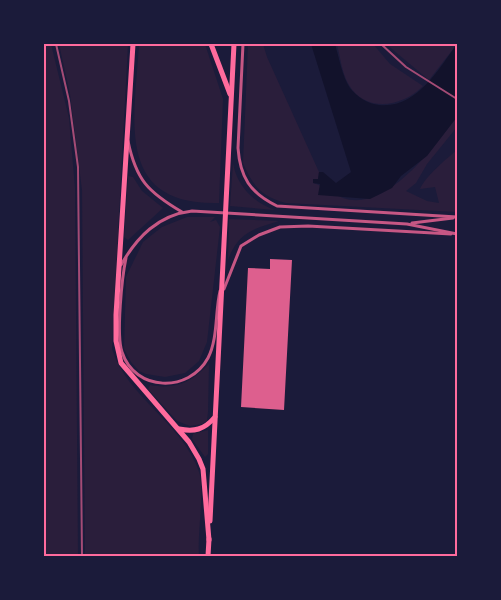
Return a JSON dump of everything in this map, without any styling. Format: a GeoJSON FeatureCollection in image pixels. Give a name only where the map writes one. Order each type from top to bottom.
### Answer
{"type":"FeatureCollection","features":[{"type":"Feature","properties":{"kind":"main road"},"geometry":{"type":"LineString","coordinates":[[133,44],[119,268],[117,352],[121,363],[132,378],[178,428],[195,450],[203,469],[209,540]]}},
{"type":"Feature","properties":{"kind":"main road"},"geometry":{"type":"LineString","coordinates":[[211,44],[231,97]]}},
{"type":"Feature","properties":{"kind":"main road"},"geometry":{"type":"LineString","coordinates":[[208,556],[234,44]]}},
{"type":"Feature","properties":{"kind":"main road"},"geometry":{"type":"LineString","coordinates":[[178,428],[188,430],[202,429],[215,418]]}},
{"type":"Feature","properties":{"kind":"street"},"geometry":{"type":"LineString","coordinates":[[243,44],[238,148],[239,165],[244,179],[258,195],[277,206],[306,210],[457,218]]}},
{"type":"Feature","properties":{"kind":"street"},"geometry":{"type":"LineString","coordinates":[[128,140],[136,170],[142,181],[159,198],[183,212]]}},
{"type":"Feature","properties":{"kind":"street"},"geometry":{"type":"LineString","coordinates":[[119,268],[128,252],[151,226],[183,212],[192,211],[276,214],[407,224],[457,234]]}},
{"type":"Feature","properties":{"kind":"street"},"geometry":{"type":"LineString","coordinates":[[407,224],[457,218]]}},
{"type":"Feature","properties":{"kind":"street"},"geometry":{"type":"LineString","coordinates":[[221,296],[230,269],[241,246],[259,235],[280,228],[308,226],[457,234]]}},
{"type":"Feature","properties":{"kind":"street"},"geometry":{"type":"LineString","coordinates":[[128,252],[123,273],[120,346],[131,369],[145,379],[156,383],[176,383],[185,380],[195,374],[208,358],[222,282]]}},
{"type":"Feature","properties":{"kind":"shaded area"},"geometry":{"type":"Polygon","coordinates":[[[44,44],[51,44],[69,118],[75,188],[78,556],[44,556],[44,398],[46,381],[44,312],[44,44]]]}},
{"type":"Feature","properties":{"kind":"shaded area"},"geometry":{"type":"Polygon","coordinates":[[[59,44],[128,44],[112,349],[119,366],[130,382],[181,439],[199,472],[201,501],[199,556],[85,556],[82,190],[70,94],[59,44]]]}},
{"type":"Feature","properties":{"kind":"shaded area"},"geometry":{"type":"Polygon","coordinates":[[[139,44],[205,44],[223,99],[219,203],[185,200],[161,190],[146,173],[138,152],[135,127],[139,44]]]}},
{"type":"Feature","properties":{"kind":"shaded area"},"geometry":{"type":"Polygon","coordinates":[[[248,44],[263,44],[267,57],[319,172],[318,179],[313,179],[313,183],[343,198],[359,200],[376,196],[392,187],[421,161],[455,119],[457,120],[457,127],[427,164],[416,183],[406,191],[427,201],[439,203],[435,187],[420,189],[431,174],[457,150],[457,212],[286,203],[270,197],[259,189],[250,178],[243,163],[248,44]]]}},
{"type":"Feature","properties":{"kind":"shaded area"},"geometry":{"type":"Polygon","coordinates":[[[311,44],[335,44],[350,88],[363,100],[379,105],[392,105],[404,101],[425,86],[457,44],[457,117],[427,156],[401,176],[392,188],[370,199],[318,195],[320,184],[313,183],[313,179],[318,179],[319,172],[323,172],[336,183],[351,172],[311,44]]]}},
{"type":"Feature","properties":{"kind":"shaded area"},"geometry":{"type":"Polygon","coordinates":[[[337,44],[373,44],[390,64],[423,86],[415,93],[396,102],[385,104],[365,100],[356,94],[347,81],[337,44]]]}},
{"type":"Feature","properties":{"kind":"shaded area"},"geometry":{"type":"Polygon","coordinates":[[[386,44],[457,44],[429,80],[386,44]]]}},
{"type":"Feature","properties":{"kind":"shaded area"},"geometry":{"type":"Polygon","coordinates":[[[233,163],[238,179],[247,192],[260,203],[275,210],[230,206],[233,163]]]}},
{"type":"Feature","properties":{"kind":"shaded area"},"geometry":{"type":"Polygon","coordinates":[[[128,176],[133,177],[142,191],[163,208],[128,240],[124,237],[128,176]]]}},
{"type":"Feature","properties":{"kind":"shaded area"},"geometry":{"type":"Polygon","coordinates":[[[187,217],[215,217],[210,222],[216,220],[220,227],[207,342],[199,361],[185,373],[165,377],[146,374],[139,371],[131,362],[124,349],[126,277],[143,242],[162,227],[187,217]]]}},
{"type":"Feature","properties":{"kind":"shaded area"},"geometry":{"type":"Polygon","coordinates":[[[229,219],[279,221],[254,229],[242,237],[228,260],[229,219]]]}},
{"type":"Feature","properties":{"kind":"shaded area"},"geometry":{"type":"Polygon","coordinates":[[[209,364],[207,421],[202,424],[190,426],[177,421],[148,389],[150,385],[167,386],[182,383],[196,376],[209,364]]]}},
{"type":"Feature","properties":{"kind":"shaded area"},"geometry":{"type":"Polygon","coordinates":[[[208,430],[208,454],[205,457],[192,439],[193,434],[208,430]]]}},
{"type":"Feature","properties":{"kind":"building"},"geometry":{"type":"Polygon","coordinates":[[[270,259],[292,260],[284,410],[241,407],[248,268],[270,269],[270,259]]]}},
{"type":"Feature","properties":{"kind":"railway"},"geometry":{"type":"LineString","coordinates":[[56,44],[69,101],[78,167],[82,556]]}},
{"type":"Feature","properties":{"kind":"railway"},"geometry":{"type":"LineString","coordinates":[[381,44],[406,67],[457,99]]}}]}
